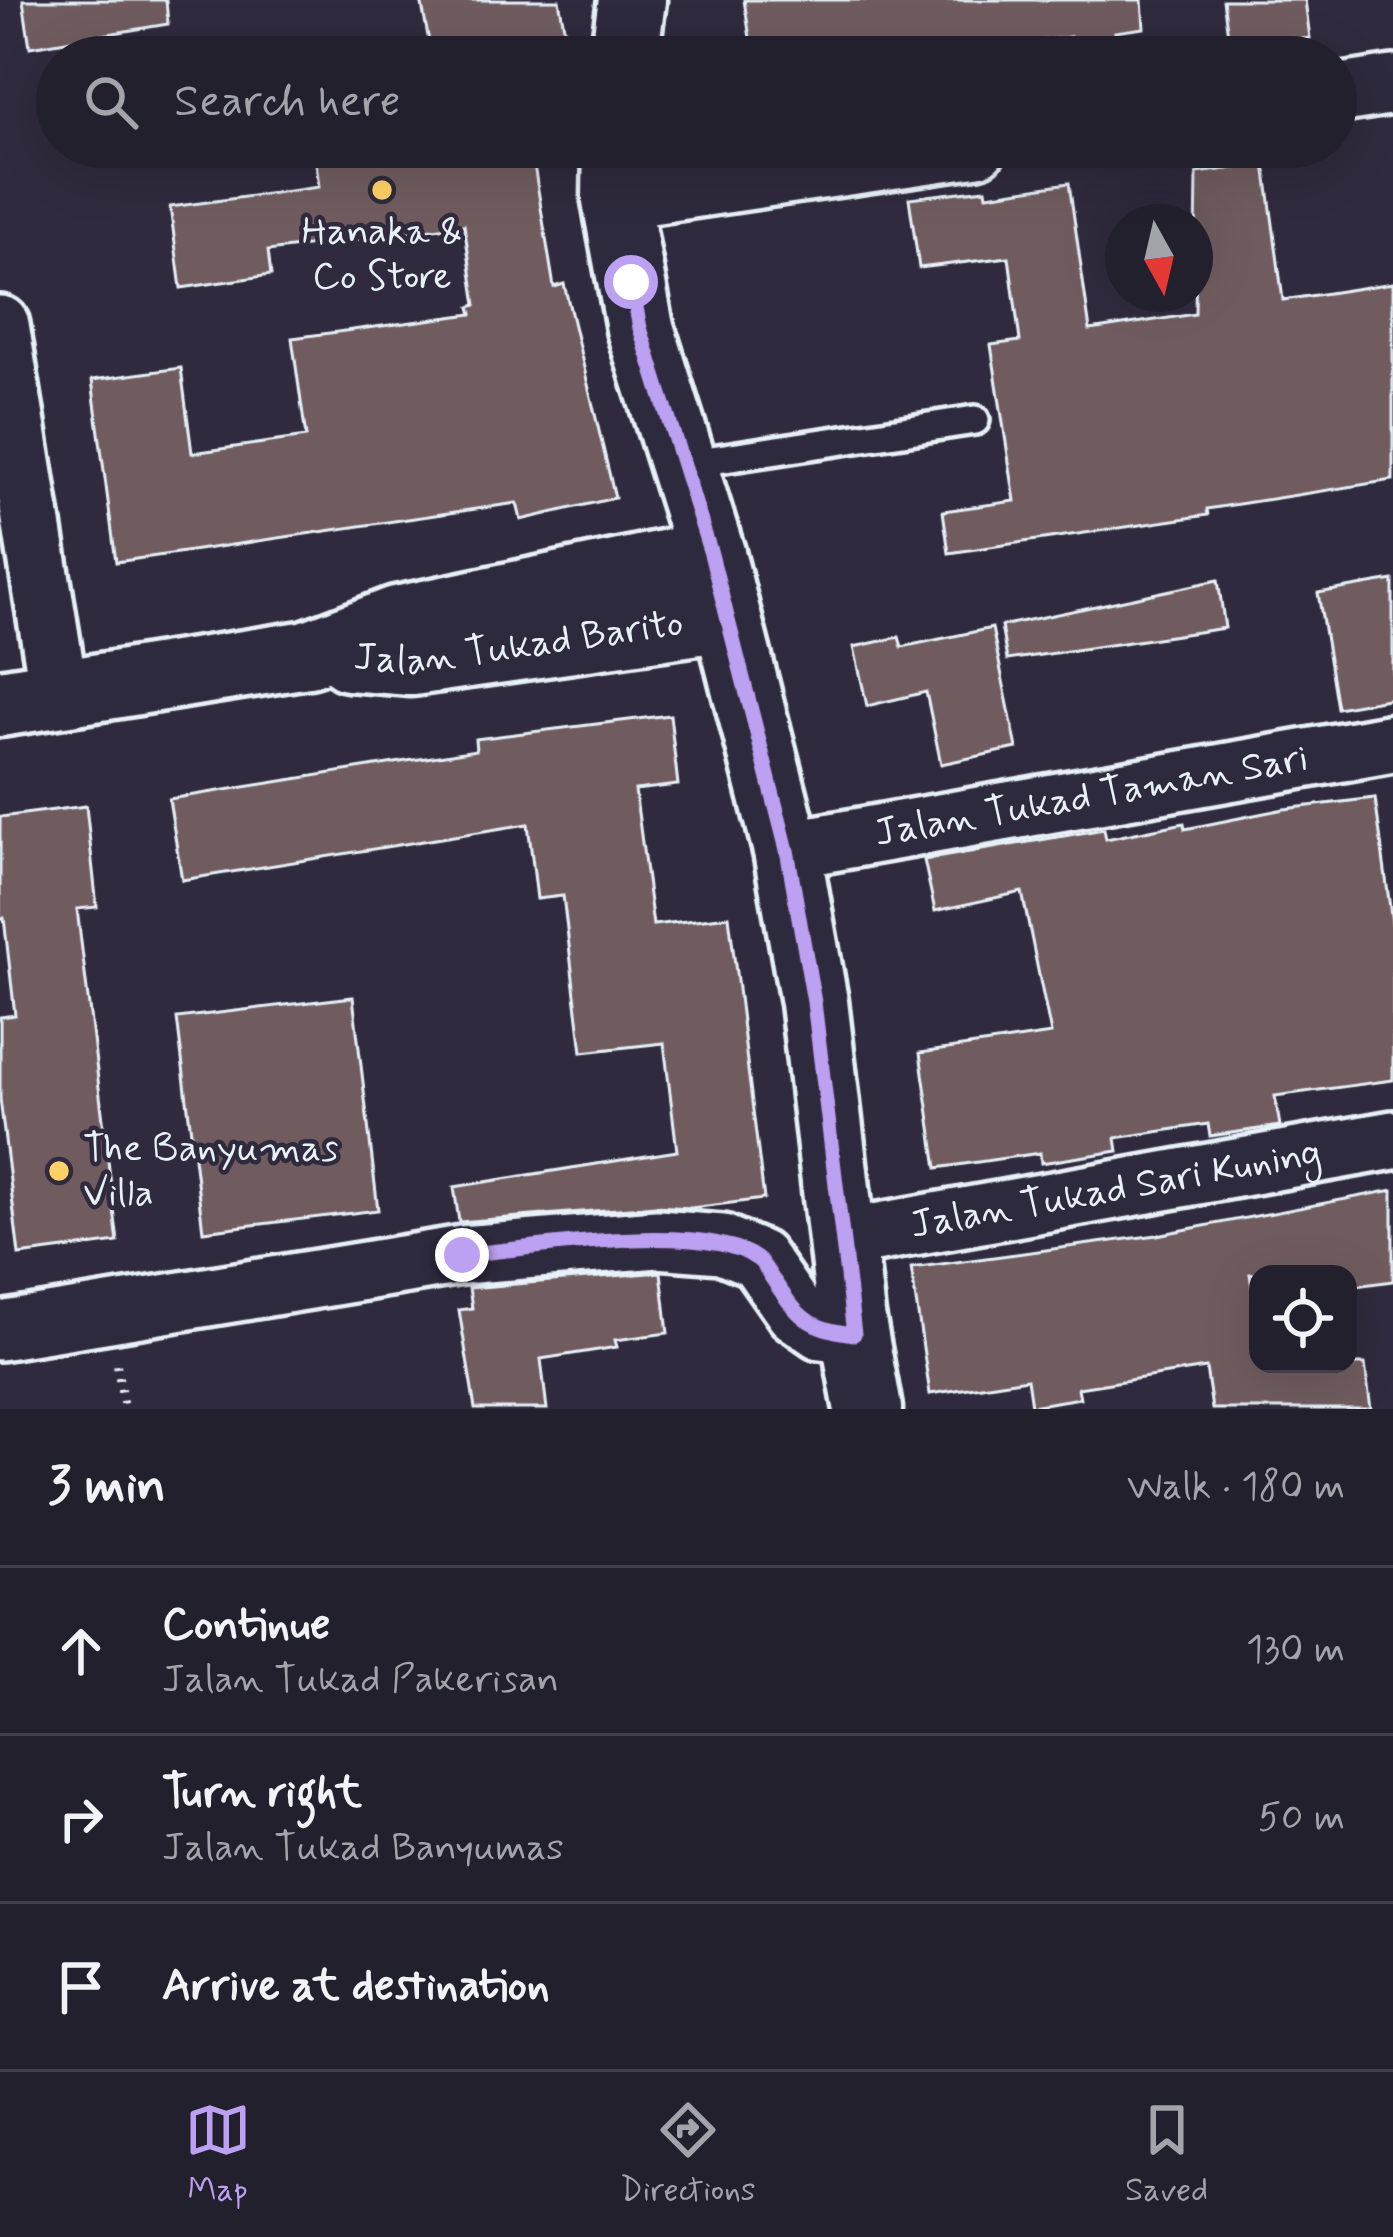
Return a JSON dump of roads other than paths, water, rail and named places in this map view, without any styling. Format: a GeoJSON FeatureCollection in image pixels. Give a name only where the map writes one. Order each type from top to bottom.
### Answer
{"type":"FeatureCollection","features":[{"type":"Feature","properties":{"kind":"street"},"geometry":{"type":"LineString","coordinates":[[627,36],[632,0]]}},
{"type":"Feature","properties":{"kind":"street"},"geometry":{"type":"LineString","coordinates":[[1357,91],[1393,85]]}},
{"type":"Feature","properties":{"kind":"street"},"geometry":{"type":"LineString","coordinates":[[696,168],[616,174],[640,328],[711,554],[787,850],[814,1002],[841,1239],[868,1409]]}},
{"type":"Feature","properties":{"kind":"street"},"geometry":{"type":"LineString","coordinates":[[0,325],[29,698]]}},
{"type":"Feature","properties":{"kind":"street","name":"Jalan Tukad Barito"},"geometry":{"type":"LineString","coordinates":[[29,698],[308,654],[397,620],[711,554]]}},
{"type":"Feature","properties":{"kind":"street","name":"Jalan Tukad Barito"},"geometry":{"type":"LineString","coordinates":[[308,654],[412,662],[726,617]]}},
{"type":"Feature","properties":{"kind":"street","name":"Jalan Tukad Taman Sari"},"geometry":{"type":"LineString","coordinates":[[787,850],[1393,743]]}},
{"type":"Feature","properties":{"kind":"street","name":"Jalan Tukad Sari Kuning"},"geometry":{"type":"LineString","coordinates":[[841,1239],[1393,1141]]}},
{"type":"Feature","properties":{"kind":"street"},"geometry":{"type":"LineString","coordinates":[[0,1330],[462,1255],[657,1239],[722,1244],[758,1259],[795,1312],[821,1330],[854,1334]]}},
{"type":"Feature","properties":{"kind":"lane"},"geometry":{"type":"LineString","coordinates":[[685,464],[975,420]]}},
{"type":"Feature","properties":{"kind":"place","name":"Hanaka & Co Store"},"geometry":{"type":"Point","coordinates":[382,190]}},
{"type":"Feature","properties":{"kind":"place","name":"The Banyumas Villa"},"geometry":{"type":"Point","coordinates":[59,1171]}}]}
